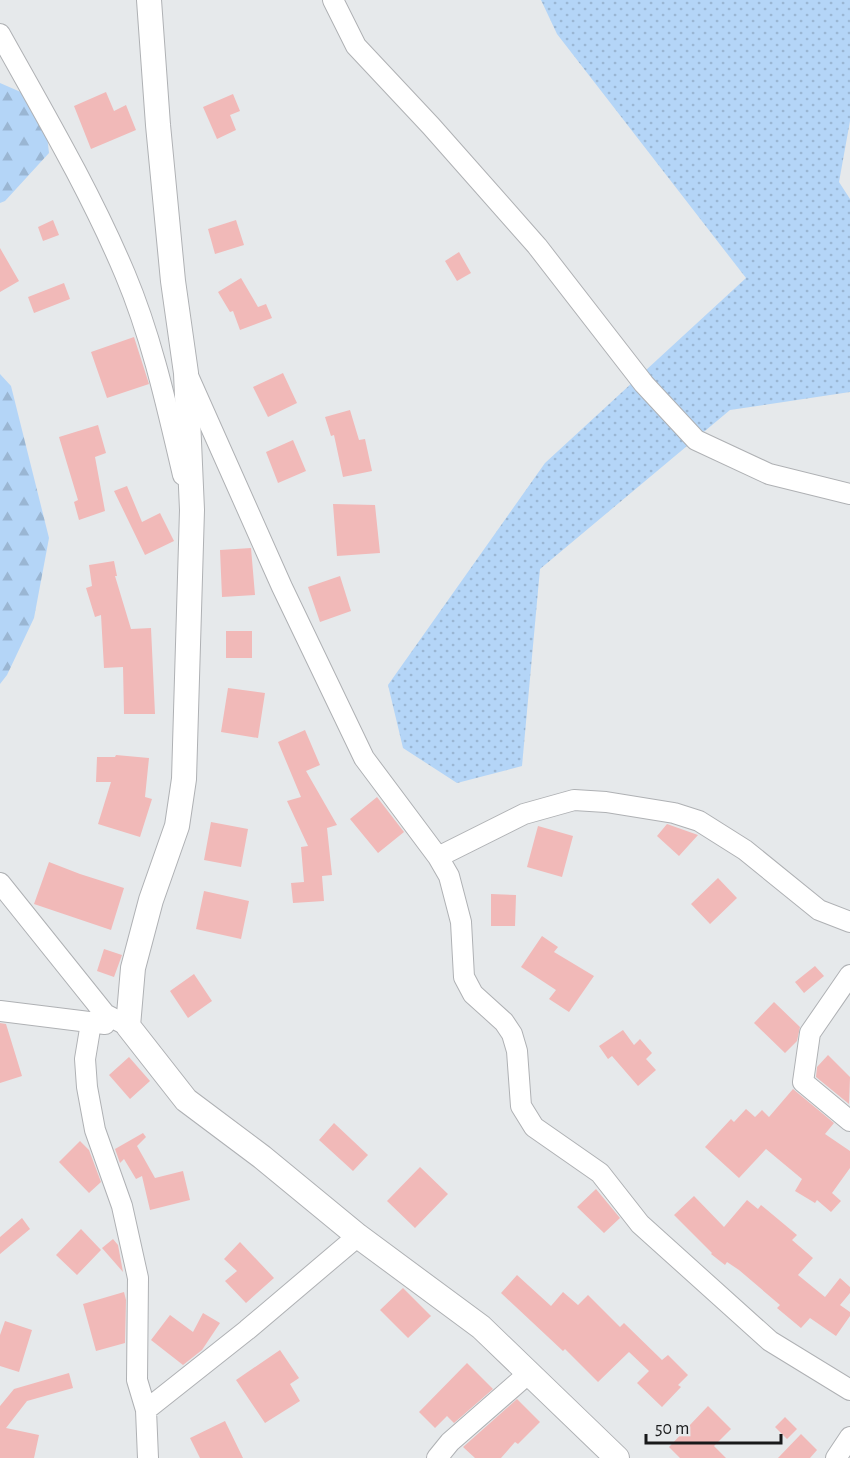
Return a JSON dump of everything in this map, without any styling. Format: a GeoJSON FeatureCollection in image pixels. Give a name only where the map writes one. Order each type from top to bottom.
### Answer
{"type":"FeatureCollection","features":[{"type":"Feature","properties":{"kind":"main road"},"geometry":{"type":"LineString","coordinates":[[149,0],[173,281],[186,373],[192,510],[184,779],[177,826],[151,900],[133,968],[128,1026],[186,1100],[262,1157],[358,1236],[481,1327],[617,1458]]}},
{"type":"Feature","properties":{"kind":"street"},"geometry":{"type":"LineString","coordinates":[[333,0],[356,46],[537,246],[644,384],[696,440],[769,474],[850,494]]}},
{"type":"Feature","properties":{"kind":"street"},"geometry":{"type":"LineString","coordinates":[[0,34],[73,166],[125,274],[157,365],[192,510]]}},
{"type":"Feature","properties":{"kind":"street"},"geometry":{"type":"LineString","coordinates":[[186,373],[282,587],[364,758],[438,857],[449,876],[461,922],[465,977],[473,994],[504,1022],[512,1034],[517,1051],[521,1106],[534,1127],[600,1173],[640,1224],[770,1341],[850,1390]]}},
{"type":"Feature","properties":{"kind":"street"},"geometry":{"type":"LineString","coordinates":[[438,857],[524,814],[574,800],[606,802],[674,813],[699,821],[745,850],[819,910],[850,921]]}},
{"type":"Feature","properties":{"kind":"street"},"geometry":{"type":"LineString","coordinates":[[0,884],[105,1014],[128,1026]]}},
{"type":"Feature","properties":{"kind":"street"},"geometry":{"type":"LineString","coordinates":[[850,975],[810,1033],[802,1082],[850,1121]]}},
{"type":"Feature","properties":{"kind":"street"},"geometry":{"type":"LineString","coordinates":[[0,1011],[128,1026]]}},
{"type":"Feature","properties":{"kind":"street"},"geometry":{"type":"LineString","coordinates":[[91,1023],[85,1059],[94,1131],[122,1206],[138,1278],[137,1380],[146,1410],[148,1458]]}},
{"type":"Feature","properties":{"kind":"street"},"geometry":{"type":"LineString","coordinates":[[146,1410],[247,1330],[358,1236]]}},
{"type":"Feature","properties":{"kind":"street"},"geometry":{"type":"LineString","coordinates":[[437,1458],[450,1442],[529,1372]]}},
{"type":"Feature","properties":{"kind":"street"},"geometry":{"type":"LineString","coordinates":[[836,1458],[850,1437]]}},
{"type":"Feature","properties":{"kind":"green space"},"geometry":{"type":"Polygon","coordinates":[[[541,0],[850,0],[850,121],[839,182],[850,199],[850,392],[730,410],[540,569],[522,766],[457,783],[403,748],[388,685],[545,463],[746,278],[557,34],[541,0]]]}},
{"type":"Feature","properties":{"kind":"green space"},"geometry":{"type":"Polygon","coordinates":[[[0,83],[23,93],[45,118],[49,153],[5,201],[0,203],[0,83]]]}},
{"type":"Feature","properties":{"kind":"green space"},"geometry":{"type":"Polygon","coordinates":[[[0,374],[11,386],[49,538],[34,618],[7,675],[0,684],[0,374]]]}},
{"type":"Feature","properties":{"kind":"building"},"geometry":{"type":"Polygon","coordinates":[[[106,92],[114,111],[126,105],[136,130],[91,149],[74,106],[106,92]]]}},
{"type":"Feature","properties":{"kind":"building"},"geometry":{"type":"Polygon","coordinates":[[[233,94],[240,111],[230,115],[236,130],[217,139],[203,107],[233,94]]]}},
{"type":"Feature","properties":{"kind":"building"},"geometry":{"type":"Polygon","coordinates":[[[53,220],[59,235],[43,241],[38,227],[53,220]]]}},
{"type":"Feature","properties":{"kind":"building"},"geometry":{"type":"Polygon","coordinates":[[[236,220],[244,245],[215,254],[208,229],[236,220]]]}},
{"type":"Feature","properties":{"kind":"building"},"geometry":{"type":"Polygon","coordinates":[[[0,248],[19,281],[0,292],[0,248]]]}},
{"type":"Feature","properties":{"kind":"building"},"geometry":{"type":"Polygon","coordinates":[[[459,252],[471,273],[457,281],[445,261],[459,252]]]}},
{"type":"Feature","properties":{"kind":"building"},"geometry":{"type":"Polygon","coordinates":[[[241,278],[258,307],[266,304],[272,318],[240,330],[233,311],[230,312],[218,292],[241,278]]]}},
{"type":"Feature","properties":{"kind":"building"},"geometry":{"type":"Polygon","coordinates":[[[64,283],[70,299],[34,313],[28,297],[64,283]]]}},
{"type":"Feature","properties":{"kind":"building"},"geometry":{"type":"Polygon","coordinates":[[[134,337],[149,384],[107,398],[91,352],[134,337]]]}},
{"type":"Feature","properties":{"kind":"building"},"geometry":{"type":"Polygon","coordinates":[[[283,373],[297,403],[268,417],[253,387],[283,373]]]}},
{"type":"Feature","properties":{"kind":"building"},"geometry":{"type":"Polygon","coordinates":[[[350,410],[359,440],[365,439],[372,471],[343,477],[334,435],[331,436],[325,417],[350,410]]]}},
{"type":"Feature","properties":{"kind":"building"},"geometry":{"type":"Polygon","coordinates":[[[98,425],[106,453],[95,457],[105,511],[79,520],[74,502],[78,500],[59,437],[98,425]]]}},
{"type":"Feature","properties":{"kind":"building"},"geometry":{"type":"Polygon","coordinates":[[[293,440],[306,471],[278,483],[266,452],[293,440]]]}},
{"type":"Feature","properties":{"kind":"building"},"geometry":{"type":"Polygon","coordinates":[[[127,486],[142,522],[160,513],[174,541],[145,555],[114,491],[127,486]]]}},
{"type":"Feature","properties":{"kind":"building"},"geometry":{"type":"Polygon","coordinates":[[[333,504],[375,505],[380,553],[337,556],[333,504]]]}},
{"type":"Feature","properties":{"kind":"building"},"geometry":{"type":"Polygon","coordinates":[[[251,548],[255,595],[222,597],[220,550],[251,548]]]}},
{"type":"Feature","properties":{"kind":"building"},"geometry":{"type":"Polygon","coordinates":[[[114,561],[117,576],[115,576],[131,629],[151,628],[155,714],[124,714],[123,667],[104,668],[101,615],[95,617],[86,588],[92,586],[89,565],[114,561]]]}},
{"type":"Feature","properties":{"kind":"building"},"geometry":{"type":"Polygon","coordinates":[[[340,576],[351,611],[320,622],[308,587],[340,576]]]}},
{"type":"Feature","properties":{"kind":"building"},"geometry":{"type":"Polygon","coordinates":[[[226,631],[252,631],[252,658],[226,658],[226,631]]]}},
{"type":"Feature","properties":{"kind":"building"},"geometry":{"type":"Polygon","coordinates":[[[228,688],[265,693],[258,738],[221,732],[228,688]]]}},
{"type":"Feature","properties":{"kind":"building"},"geometry":{"type":"Polygon","coordinates":[[[305,730],[320,765],[306,771],[337,825],[327,828],[332,875],[322,876],[324,901],[293,903],[291,883],[304,882],[301,847],[308,846],[287,801],[301,797],[278,742],[305,730]]]}},
{"type":"Feature","properties":{"kind":"building"},"geometry":{"type":"Polygon","coordinates":[[[116,755],[149,758],[145,797],[152,799],[140,837],[98,824],[111,782],[96,782],[97,757],[115,757],[116,755]]]}},
{"type":"Feature","properties":{"kind":"building"},"geometry":{"type":"Polygon","coordinates":[[[377,797],[404,832],[378,853],[350,819],[377,797]]]}},
{"type":"Feature","properties":{"kind":"building"},"geometry":{"type":"Polygon","coordinates":[[[211,822],[248,829],[241,867],[204,860],[211,822]]]}},
{"type":"Feature","properties":{"kind":"building"},"geometry":{"type":"Polygon","coordinates":[[[667,824],[698,835],[679,856],[657,836],[667,824]]]}},
{"type":"Feature","properties":{"kind":"building"},"geometry":{"type":"Polygon","coordinates":[[[538,826],[573,836],[562,877],[527,867],[538,826]]]}},
{"type":"Feature","properties":{"kind":"building"},"geometry":{"type":"Polygon","coordinates":[[[49,862],[124,888],[111,930],[34,904],[49,862]]]}},
{"type":"Feature","properties":{"kind":"building"},"geometry":{"type":"Polygon","coordinates":[[[718,878],[737,898],[710,924],[691,904],[718,878]]]}},
{"type":"Feature","properties":{"kind":"building"},"geometry":{"type":"Polygon","coordinates":[[[204,891],[249,901],[241,939],[196,929],[204,891]]]}},
{"type":"Feature","properties":{"kind":"building"},"geometry":{"type":"Polygon","coordinates":[[[491,894],[516,895],[515,926],[491,926],[491,894]]]}},
{"type":"Feature","properties":{"kind":"building"},"geometry":{"type":"Polygon","coordinates":[[[542,936],[558,947],[554,952],[594,976],[569,1012],[549,999],[556,990],[521,967],[542,936]]]}},
{"type":"Feature","properties":{"kind":"building"},"geometry":{"type":"Polygon","coordinates":[[[104,949],[122,955],[114,977],[97,971],[104,949]]]}},
{"type":"Feature","properties":{"kind":"building"},"geometry":{"type":"Polygon","coordinates":[[[815,966],[824,976],[804,993],[795,982],[815,966]]]}},
{"type":"Feature","properties":{"kind":"building"},"geometry":{"type":"Polygon","coordinates":[[[194,974],[212,1001],[188,1018],[170,991],[194,974]]]}},
{"type":"Feature","properties":{"kind":"building"},"geometry":{"type":"Polygon","coordinates":[[[774,1002],[800,1027],[797,1041],[785,1053],[754,1023],[774,1002]]]}},
{"type":"Feature","properties":{"kind":"building"},"geometry":{"type":"Polygon","coordinates":[[[0,1023],[6,1024],[22,1076],[0,1083],[0,1023]]]}},
{"type":"Feature","properties":{"kind":"building"},"geometry":{"type":"Polygon","coordinates":[[[623,1030],[634,1045],[640,1039],[652,1053],[646,1059],[656,1070],[638,1086],[612,1056],[608,1059],[599,1046],[623,1030]]]}},
{"type":"Feature","properties":{"kind":"building"},"geometry":{"type":"Polygon","coordinates":[[[828,1055],[850,1077],[849,1104],[816,1077],[817,1067],[828,1055]]]}},
{"type":"Feature","properties":{"kind":"building"},"geometry":{"type":"Polygon","coordinates":[[[129,1057],[150,1081],[130,1099],[109,1075],[129,1057]]]}},
{"type":"Feature","properties":{"kind":"building"},"geometry":{"type":"Polygon","coordinates":[[[793,1089],[834,1123],[825,1134],[850,1151],[850,1168],[832,1193],[841,1201],[831,1212],[817,1200],[815,1203],[795,1191],[802,1179],[766,1149],[739,1178],[705,1147],[731,1119],[734,1122],[746,1109],[755,1117],[762,1110],[769,1117],[793,1089]]]}},
{"type":"Feature","properties":{"kind":"building"},"geometry":{"type":"Polygon","coordinates":[[[334,1123],[368,1155],[353,1171],[319,1140],[334,1123]]]}},
{"type":"Feature","properties":{"kind":"building"},"geometry":{"type":"Polygon","coordinates":[[[143,1133],[146,1137],[137,1146],[155,1178],[183,1171],[190,1200],[150,1210],[142,1176],[136,1179],[124,1159],[120,1163],[115,1149],[143,1133]]]}},
{"type":"Feature","properties":{"kind":"building"},"geometry":{"type":"Polygon","coordinates":[[[80,1141],[89,1150],[101,1182],[89,1193],[59,1162],[80,1141]]]}},
{"type":"Feature","properties":{"kind":"building"},"geometry":{"type":"Polygon","coordinates":[[[420,1167],[448,1194],[415,1228],[387,1201],[420,1167]]]}},
{"type":"Feature","properties":{"kind":"building"},"geometry":{"type":"Polygon","coordinates":[[[596,1189],[620,1218],[604,1233],[577,1207],[596,1189]]]}},
{"type":"Feature","properties":{"kind":"building"},"geometry":{"type":"Polygon","coordinates":[[[694,1196],[724,1227],[747,1200],[758,1209],[761,1205],[797,1235],[792,1240],[813,1258],[798,1275],[825,1297],[840,1278],[850,1287],[850,1293],[840,1305],[850,1312],[850,1316],[836,1336],[810,1318],[801,1328],[777,1308],[780,1305],[739,1270],[727,1262],[725,1265],[711,1254],[674,1215],[694,1196]]]}},
{"type":"Feature","properties":{"kind":"building"},"geometry":{"type":"Polygon","coordinates":[[[22,1218],[30,1229],[0,1254],[0,1237],[22,1218]]]}},
{"type":"Feature","properties":{"kind":"building"},"geometry":{"type":"Polygon","coordinates":[[[81,1229],[101,1250],[77,1275],[56,1255],[81,1229]]]}},
{"type":"Feature","properties":{"kind":"building"},"geometry":{"type":"Polygon","coordinates":[[[113,1239],[118,1245],[123,1272],[102,1248],[113,1239]]]}},
{"type":"Feature","properties":{"kind":"building"},"geometry":{"type":"Polygon","coordinates":[[[240,1242],[274,1278],[246,1303],[225,1281],[237,1271],[224,1259],[240,1242]]]}},
{"type":"Feature","properties":{"kind":"building"},"geometry":{"type":"Polygon","coordinates":[[[517,1275],[551,1306],[563,1292],[578,1305],[588,1295],[620,1327],[624,1323],[662,1360],[668,1355],[688,1375],[678,1385],[681,1387],[662,1407],[637,1383],[649,1371],[629,1352],[598,1382],[565,1349],[563,1351],[501,1293],[517,1275]]]}},
{"type":"Feature","properties":{"kind":"building"},"geometry":{"type":"Polygon","coordinates":[[[403,1288],[431,1316],[408,1338],[380,1310],[403,1288]]]}},
{"type":"Feature","properties":{"kind":"building"},"geometry":{"type":"Polygon","coordinates":[[[124,1292],[126,1300],[125,1343],[96,1351],[83,1304],[124,1292]]]}},
{"type":"Feature","properties":{"kind":"building"},"geometry":{"type":"Polygon","coordinates":[[[203,1313],[220,1323],[202,1350],[183,1365],[151,1340],[170,1315],[193,1332],[203,1313]]]}},
{"type":"Feature","properties":{"kind":"building"},"geometry":{"type":"Polygon","coordinates":[[[5,1321],[32,1330],[19,1372],[0,1366],[0,1335],[5,1321]]]}},
{"type":"Feature","properties":{"kind":"building"},"geometry":{"type":"Polygon","coordinates":[[[280,1350],[299,1378],[290,1384],[300,1401],[265,1423],[236,1380],[280,1350]]]}},
{"type":"Feature","properties":{"kind":"building"},"geometry":{"type":"Polygon","coordinates":[[[467,1363],[493,1389],[454,1423],[447,1416],[435,1428],[419,1412],[467,1363]]]}},
{"type":"Feature","properties":{"kind":"building"},"geometry":{"type":"Polygon","coordinates":[[[69,1373],[73,1388],[27,1401],[6,1428],[39,1435],[34,1458],[0,1458],[0,1406],[14,1389],[69,1373]]]}},
{"type":"Feature","properties":{"kind":"building"},"geometry":{"type":"Polygon","coordinates":[[[517,1399],[540,1422],[518,1444],[515,1442],[501,1458],[475,1458],[463,1447],[517,1399]]]}},
{"type":"Feature","properties":{"kind":"building"},"geometry":{"type":"Polygon","coordinates":[[[708,1406],[731,1429],[714,1446],[726,1458],[680,1458],[669,1447],[708,1406]]]}},
{"type":"Feature","properties":{"kind":"building"},"geometry":{"type":"Polygon","coordinates":[[[785,1417],[797,1429],[787,1439],[775,1427],[785,1417]]]}},
{"type":"Feature","properties":{"kind":"building"},"geometry":{"type":"Polygon","coordinates":[[[225,1421],[243,1458],[200,1458],[190,1438],[225,1421]]]}},
{"type":"Feature","properties":{"kind":"building"},"geometry":{"type":"Polygon","coordinates":[[[801,1434],[817,1450],[810,1458],[778,1458],[801,1434]]]}}]}
